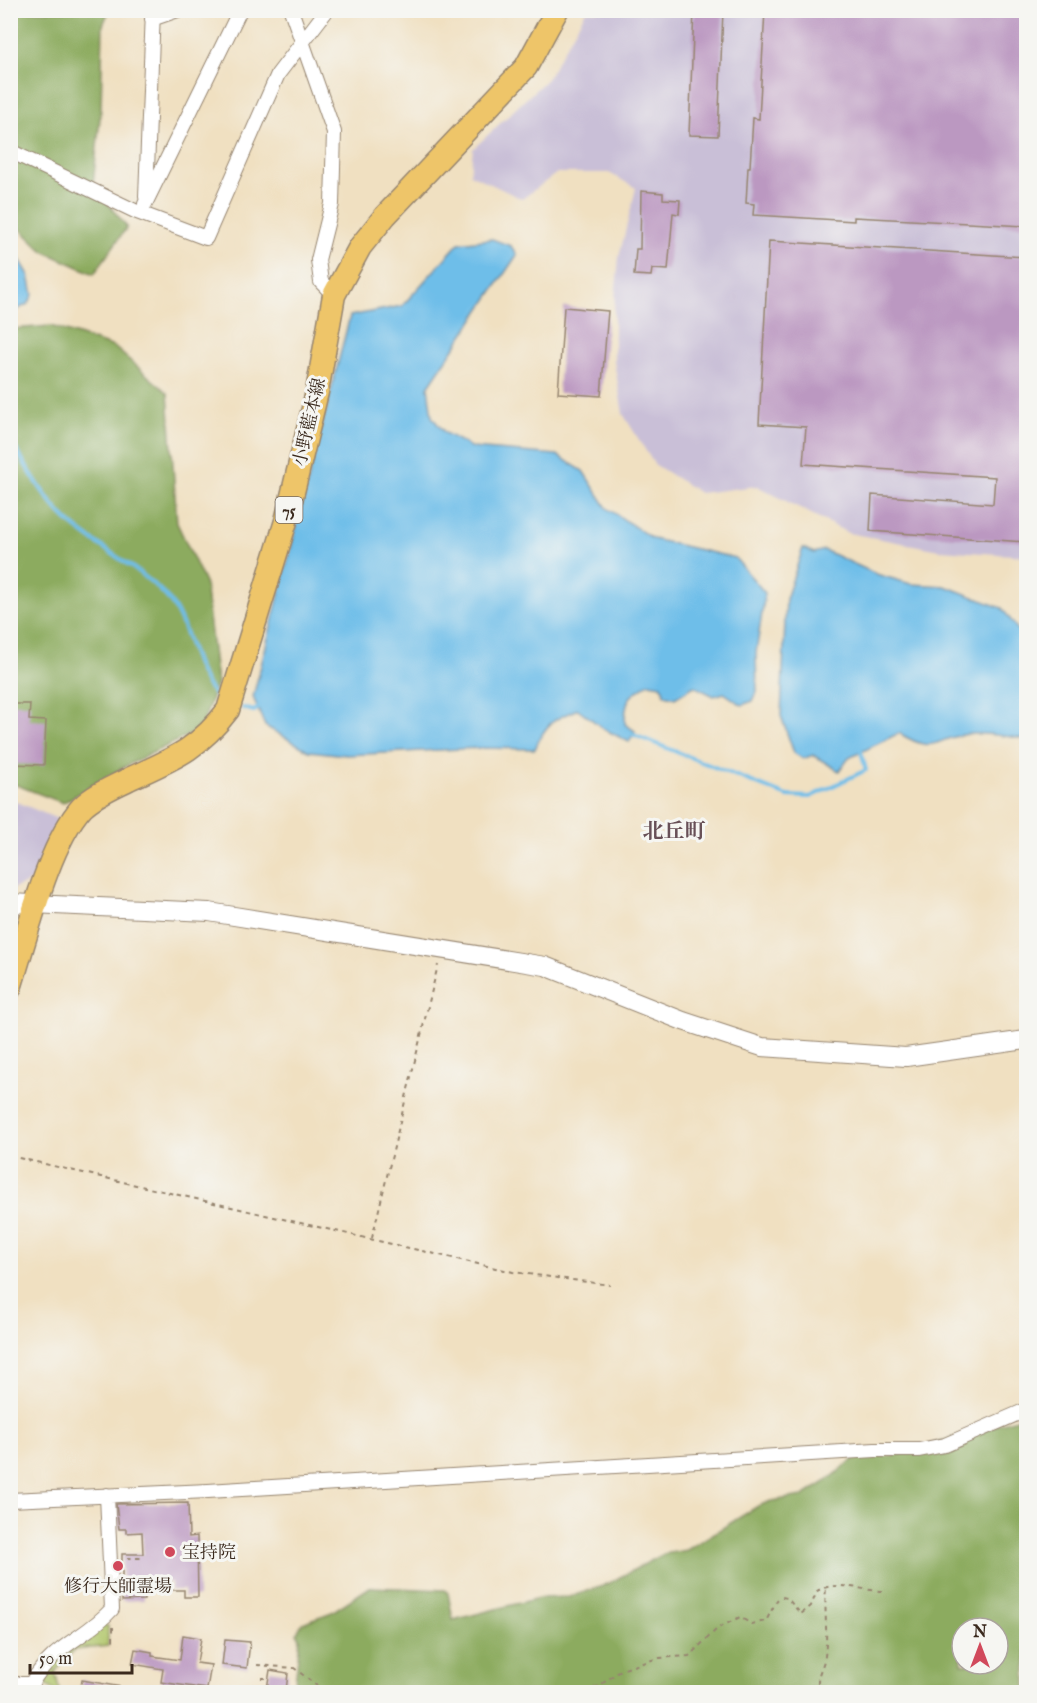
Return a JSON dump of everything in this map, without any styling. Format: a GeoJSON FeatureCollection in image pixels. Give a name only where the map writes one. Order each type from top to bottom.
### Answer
{"type":"FeatureCollection","features":[{"type":"Feature","properties":{"kind":"main road","name":"小野藍本線"},"geometry":{"type":"LineString","coordinates":[[10,988],[36,906],[63,834],[83,806],[109,789],[180,755],[210,735],[228,711],[286,521],[317,392],[334,295],[360,247],[385,216],[526,67],[557,10]]}},
{"type":"Feature","properties":{"kind":"street"},"geometry":{"type":"LineString","coordinates":[[145,210],[152,15],[178,10]]}},
{"type":"Feature","properties":{"kind":"street"},"geometry":{"type":"LineString","coordinates":[[145,210],[240,10]]}},
{"type":"Feature","properties":{"kind":"street"},"geometry":{"type":"LineString","coordinates":[[291,10],[334,132],[332,204],[318,260],[321,282],[334,295]]}},
{"type":"Feature","properties":{"kind":"street"},"geometry":{"type":"LineString","coordinates":[[10,151],[206,238],[278,74],[327,10]]}},
{"type":"Feature","properties":{"kind":"street"},"geometry":{"type":"LineString","coordinates":[[10,903],[36,906],[123,906],[209,912],[545,966],[683,1021],[762,1047],[906,1057],[1026,1040]]}},
{"type":"Feature","properties":{"kind":"street"},"geometry":{"type":"LineString","coordinates":[[10,1500],[863,1450],[920,1450],[945,1445],[1026,1410]]}},
{"type":"Feature","properties":{"kind":"street"},"geometry":{"type":"LineString","coordinates":[[10,1684],[35,1690],[41,1668],[58,1649],[103,1619],[112,1610],[107,1495]]}},
{"type":"Feature","properties":{"kind":"path"},"geometry":{"type":"LineString","coordinates":[[372,1238],[442,951]]}},
{"type":"Feature","properties":{"kind":"path"},"geometry":{"type":"LineString","coordinates":[[10,1156],[513,1272],[610,1285]]}},
{"type":"Feature","properties":{"kind":"path"},"geometry":{"type":"LineString","coordinates":[[127,1558],[141,1558]]}},
{"type":"Feature","properties":{"kind":"path"},"geometry":{"type":"LineString","coordinates":[[559,1692],[582,1692],[599,1686],[621,1670],[658,1658],[689,1656],[718,1628],[740,1617],[751,1624],[766,1621],[777,1600],[782,1597],[787,1598],[799,1614],[804,1614],[817,1592],[826,1587],[850,1586],[886,1592]]}},
{"type":"Feature","properties":{"kind":"path"},"geometry":{"type":"LineString","coordinates":[[820,1692],[817,1684],[818,1672],[825,1658],[826,1587]]}},
{"type":"Feature","properties":{"kind":"path"},"geometry":{"type":"LineString","coordinates":[[257,1665],[294,1668],[325,1692]]}},
{"type":"Feature","properties":{"kind":"shaded area"},"geometry":{"type":"Polygon","coordinates":[[[586,11],[1026,11],[1026,556],[940,550],[848,533],[757,486],[700,493],[654,464],[623,414],[614,361],[614,309],[619,257],[636,188],[609,173],[557,173],[522,199],[470,174],[473,149],[547,79],[586,11]]]}},
{"type":"Feature","properties":{"kind":"shaded area"},"geometry":{"type":"Polygon","coordinates":[[[10,799],[60,820],[38,878],[11,890],[10,799]]]}},
{"type":"Feature","properties":{"kind":"green space"},"geometry":{"type":"Polygon","coordinates":[[[10,11],[109,11],[103,25],[101,109],[93,185],[127,227],[94,274],[43,251],[11,220],[10,11]]]}},
{"type":"Feature","properties":{"kind":"green space"},"geometry":{"type":"Polygon","coordinates":[[[51,326],[114,347],[168,393],[177,523],[205,583],[217,683],[201,729],[126,766],[63,803],[11,783],[11,329],[51,326]]]}},
{"type":"Feature","properties":{"kind":"green space"},"geometry":{"type":"Polygon","coordinates":[[[1026,1416],[1026,1692],[294,1692],[300,1638],[297,1633],[302,1623],[332,1612],[370,1587],[445,1590],[448,1593],[453,1620],[539,1598],[569,1597],[603,1586],[664,1554],[687,1550],[758,1506],[771,1501],[803,1496],[827,1481],[855,1458],[863,1455],[893,1456],[1026,1416]]]}},
{"type":"Feature","properties":{"kind":"green space"},"geometry":{"type":"Polygon","coordinates":[[[100,1625],[108,1626],[108,1646],[74,1650],[55,1672],[60,1692],[46,1685],[46,1669],[100,1625]]]}},
{"type":"Feature","properties":{"kind":"water"},"geometry":{"type":"Polygon","coordinates":[[[492,239],[511,246],[517,255],[428,387],[432,417],[445,433],[472,448],[557,455],[583,471],[607,508],[653,539],[735,558],[765,593],[756,653],[757,692],[753,701],[742,705],[724,693],[714,696],[694,686],[675,698],[665,695],[661,685],[649,683],[632,695],[627,703],[625,724],[635,731],[629,742],[604,729],[578,709],[551,723],[542,734],[535,749],[479,748],[347,755],[309,751],[265,726],[253,697],[350,316],[402,306],[459,243],[492,239]]]}},
{"type":"Feature","properties":{"kind":"water"},"geometry":{"type":"Polygon","coordinates":[[[10,243],[29,275],[33,295],[28,304],[11,313],[10,243]]]}},
{"type":"Feature","properties":{"kind":"water"},"geometry":{"type":"Polygon","coordinates":[[[803,548],[814,553],[824,550],[876,574],[911,584],[945,586],[1002,608],[1026,641],[1026,739],[977,734],[958,736],[929,745],[921,744],[899,733],[849,758],[839,771],[813,755],[803,759],[794,753],[781,716],[786,599],[803,548]]]}},
{"type":"Feature","properties":{"kind":"building"},"geometry":{"type":"Polygon","coordinates":[[[694,10],[723,10],[718,136],[689,135],[694,10]]]}},
{"type":"Feature","properties":{"kind":"building"},"geometry":{"type":"Polygon","coordinates":[[[765,10],[1026,10],[1026,226],[854,217],[854,221],[753,215],[754,204],[746,203],[748,167],[750,167],[753,118],[759,119],[765,10]]]}},
{"type":"Feature","properties":{"kind":"building"},"geometry":{"type":"Polygon","coordinates":[[[641,191],[663,193],[663,199],[680,200],[679,214],[673,213],[668,270],[652,269],[651,276],[634,275],[636,249],[640,249],[641,191]]]}},
{"type":"Feature","properties":{"kind":"building"},"geometry":{"type":"Polygon","coordinates":[[[769,241],[1026,257],[1026,542],[870,531],[872,495],[993,504],[995,477],[803,464],[806,427],[759,424],[769,241]]]}},
{"type":"Feature","properties":{"kind":"building"},"geometry":{"type":"Polygon","coordinates":[[[564,307],[608,311],[601,396],[558,393],[564,307]]]}},
{"type":"Feature","properties":{"kind":"building"},"geometry":{"type":"Polygon","coordinates":[[[10,704],[30,704],[29,720],[46,721],[44,765],[10,764],[10,704]]]}},
{"type":"Feature","properties":{"kind":"building","name":"宝持院"},"geometry":{"type":"Polygon","coordinates":[[[188,1503],[189,1537],[197,1536],[198,1597],[184,1597],[184,1590],[171,1590],[171,1582],[143,1583],[144,1600],[122,1601],[122,1554],[143,1554],[142,1532],[126,1533],[126,1529],[119,1529],[116,1504],[188,1503]]]}},
{"type":"Feature","properties":{"kind":"building"},"geometry":{"type":"Polygon","coordinates":[[[183,1635],[201,1638],[197,1663],[211,1665],[207,1689],[161,1682],[163,1669],[132,1664],[135,1649],[152,1652],[152,1656],[180,1660],[183,1635]]]}},
{"type":"Feature","properties":{"kind":"building"},"geometry":{"type":"Polygon","coordinates":[[[225,1640],[250,1642],[247,1668],[222,1665],[225,1640]]]}},
{"type":"Feature","properties":{"kind":"building"},"geometry":{"type":"Polygon","coordinates":[[[270,1670],[288,1673],[286,1691],[267,1689],[270,1670]]]}},
{"type":"Feature","properties":{"kind":"building"},"geometry":{"type":"Polygon","coordinates":[[[82,1680],[122,1687],[121,1692],[80,1692],[82,1680]]]}},
{"type":"Feature","properties":{"kind":"waterway"},"geometry":{"type":"LineString","coordinates":[[10,440],[60,513],[142,575],[173,605],[200,673],[216,696]]}},
{"type":"Feature","properties":{"kind":"waterway"},"geometry":{"type":"LineString","coordinates":[[243,708],[254,711],[261,706]]}},
{"type":"Feature","properties":{"kind":"waterway"},"geometry":{"type":"LineString","coordinates":[[629,733],[787,796],[810,797],[866,770],[860,748]]}},
{"type":"Feature","properties":{"kind":"place","name":"宝持院"},"geometry":{"type":"Point","coordinates":[170,1552]}},
{"type":"Feature","properties":{"kind":"place","name":"修行大師霊場"},"geometry":{"type":"Point","coordinates":[118,1566]}},
{"type":"Feature","properties":{"kind":"district","name":"北丘町"},"geometry":{"type":"Point","coordinates":[674,831]}}]}
